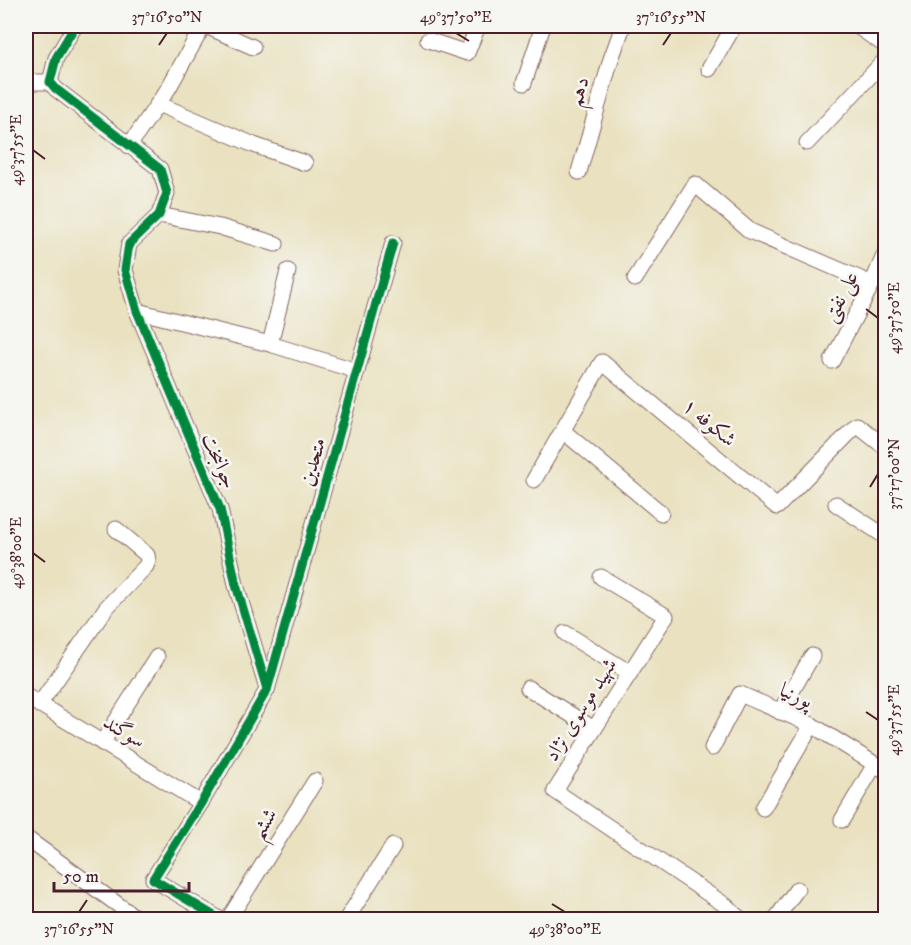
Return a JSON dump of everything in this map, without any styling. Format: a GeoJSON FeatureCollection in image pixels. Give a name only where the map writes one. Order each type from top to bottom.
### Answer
{"type":"FeatureCollection","features":[{"type":"Feature","properties":{"kind":"street"},"geometry":{"type":"LineString","coordinates":[[50,82],[56,58],[75,26]]}},
{"type":"Feature","properties":{"kind":"street"},"geometry":{"type":"LineString","coordinates":[[129,146],[168,89],[205,26],[253,47]]}},
{"type":"Feature","properties":{"kind":"street"},"geometry":{"type":"LineString","coordinates":[[428,40],[466,53],[478,26]]}},
{"type":"Feature","properties":{"kind":"street"},"geometry":{"type":"LineString","coordinates":[[524,83],[543,26]]}},
{"type":"Feature","properties":{"kind":"street","name":"دهم"},"geometry":{"type":"LineString","coordinates":[[579,172],[610,59],[623,26]]}},
{"type":"Feature","properties":{"kind":"street"},"geometry":{"type":"LineString","coordinates":[[710,69],[734,26]]}},
{"type":"Feature","properties":{"kind":"street"},"geometry":{"type":"LineString","coordinates":[[857,26],[885,46]]}},
{"type":"Feature","properties":{"kind":"street"},"geometry":{"type":"LineString","coordinates":[[807,143],[885,59]]}},
{"type":"Feature","properties":{"kind":"street"},"geometry":{"type":"LineString","coordinates":[[26,82],[50,82],[160,169],[167,193],[159,215],[220,227],[276,244]]}},
{"type":"Feature","properties":{"kind":"street"},"geometry":{"type":"LineString","coordinates":[[158,104],[254,145],[305,163]]}},
{"type":"Feature","properties":{"kind":"street"},"geometry":{"type":"LineString","coordinates":[[634,279],[695,184],[750,231],[872,284]]}},
{"type":"Feature","properties":{"kind":"street","name":"جوانبخت"},"geometry":{"type":"LineString","coordinates":[[159,215],[129,244],[125,270],[137,311],[220,510],[236,585],[267,690]]}},
{"type":"Feature","properties":{"kind":"street","name":"متحدین"},"geometry":{"type":"LineString","coordinates":[[267,690],[393,243]]}},
{"type":"Feature","properties":{"kind":"street","name":"علی نفتی"},"geometry":{"type":"LineString","coordinates":[[832,362],[872,284],[885,251]]}},
{"type":"Feature","properties":{"kind":"street"},"geometry":{"type":"LineString","coordinates":[[270,344],[288,271]]}},
{"type":"Feature","properties":{"kind":"street"},"geometry":{"type":"LineString","coordinates":[[137,311],[270,344],[357,371]]}},
{"type":"Feature","properties":{"kind":"street","name":"شکوفه ۱"},"geometry":{"type":"LineString","coordinates":[[534,480],[602,363],[777,507],[857,425],[885,448]]}},
{"type":"Feature","properties":{"kind":"street"},"geometry":{"type":"LineString","coordinates":[[563,431],[661,513]]}},
{"type":"Feature","properties":{"kind":"street"},"geometry":{"type":"LineString","coordinates":[[836,504],[885,537]]}},
{"type":"Feature","properties":{"kind":"street"},"geometry":{"type":"LineString","coordinates":[[29,699],[106,608],[146,566],[147,555],[116,530]]}},
{"type":"Feature","properties":{"kind":"street","name":"شهید موسوی نژاد"},"geometry":{"type":"LineString","coordinates":[[602,577],[666,616],[555,791],[724,905],[741,920]]}},
{"type":"Feature","properties":{"kind":"street"},"geometry":{"type":"LineString","coordinates":[[565,633],[630,672]]}},
{"type":"Feature","properties":{"kind":"street"},"geometry":{"type":"LineString","coordinates":[[780,712],[813,656]]}},
{"type":"Feature","properties":{"kind":"street"},"geometry":{"type":"LineString","coordinates":[[102,743],[157,657]]}},
{"type":"Feature","properties":{"kind":"street"},"geometry":{"type":"LineString","coordinates":[[528,688],[594,729]]}},
{"type":"Feature","properties":{"kind":"street"},"geometry":{"type":"LineString","coordinates":[[221,920],[195,913],[153,879],[201,803],[267,690]]}},
{"type":"Feature","properties":{"kind":"street","name":"پورنیا"},"geometry":{"type":"LineString","coordinates":[[712,748],[740,694],[812,725],[880,768]]}},
{"type":"Feature","properties":{"kind":"street","name":"سوگند"},"geometry":{"type":"LineString","coordinates":[[29,699],[201,803]]}},
{"type":"Feature","properties":{"kind":"street"},"geometry":{"type":"LineString","coordinates":[[763,808],[812,725]]}},
{"type":"Feature","properties":{"kind":"street"},"geometry":{"type":"LineString","coordinates":[[842,820],[880,768]]}},
{"type":"Feature","properties":{"kind":"street","name":"ششم"},"geometry":{"type":"LineString","coordinates":[[228,920],[315,780]]}},
{"type":"Feature","properties":{"kind":"street"},"geometry":{"type":"LineString","coordinates":[[26,838],[139,920]]}},
{"type":"Feature","properties":{"kind":"street"},"geometry":{"type":"LineString","coordinates":[[346,920],[393,846]]}},
{"type":"Feature","properties":{"kind":"street"},"geometry":{"type":"LineString","coordinates":[[775,920],[797,889]]}},
{"type":"Feature","properties":{"kind":"cycle path"},"geometry":{"type":"LineString","coordinates":[[75,26],[56,58],[50,82],[160,169],[167,193],[159,215],[129,244],[125,270],[137,311],[220,509],[236,585],[267,689]]}},
{"type":"Feature","properties":{"kind":"cycle path"},"geometry":{"type":"LineString","coordinates":[[221,920],[153,879],[201,803],[267,690],[393,243]]}}]}
